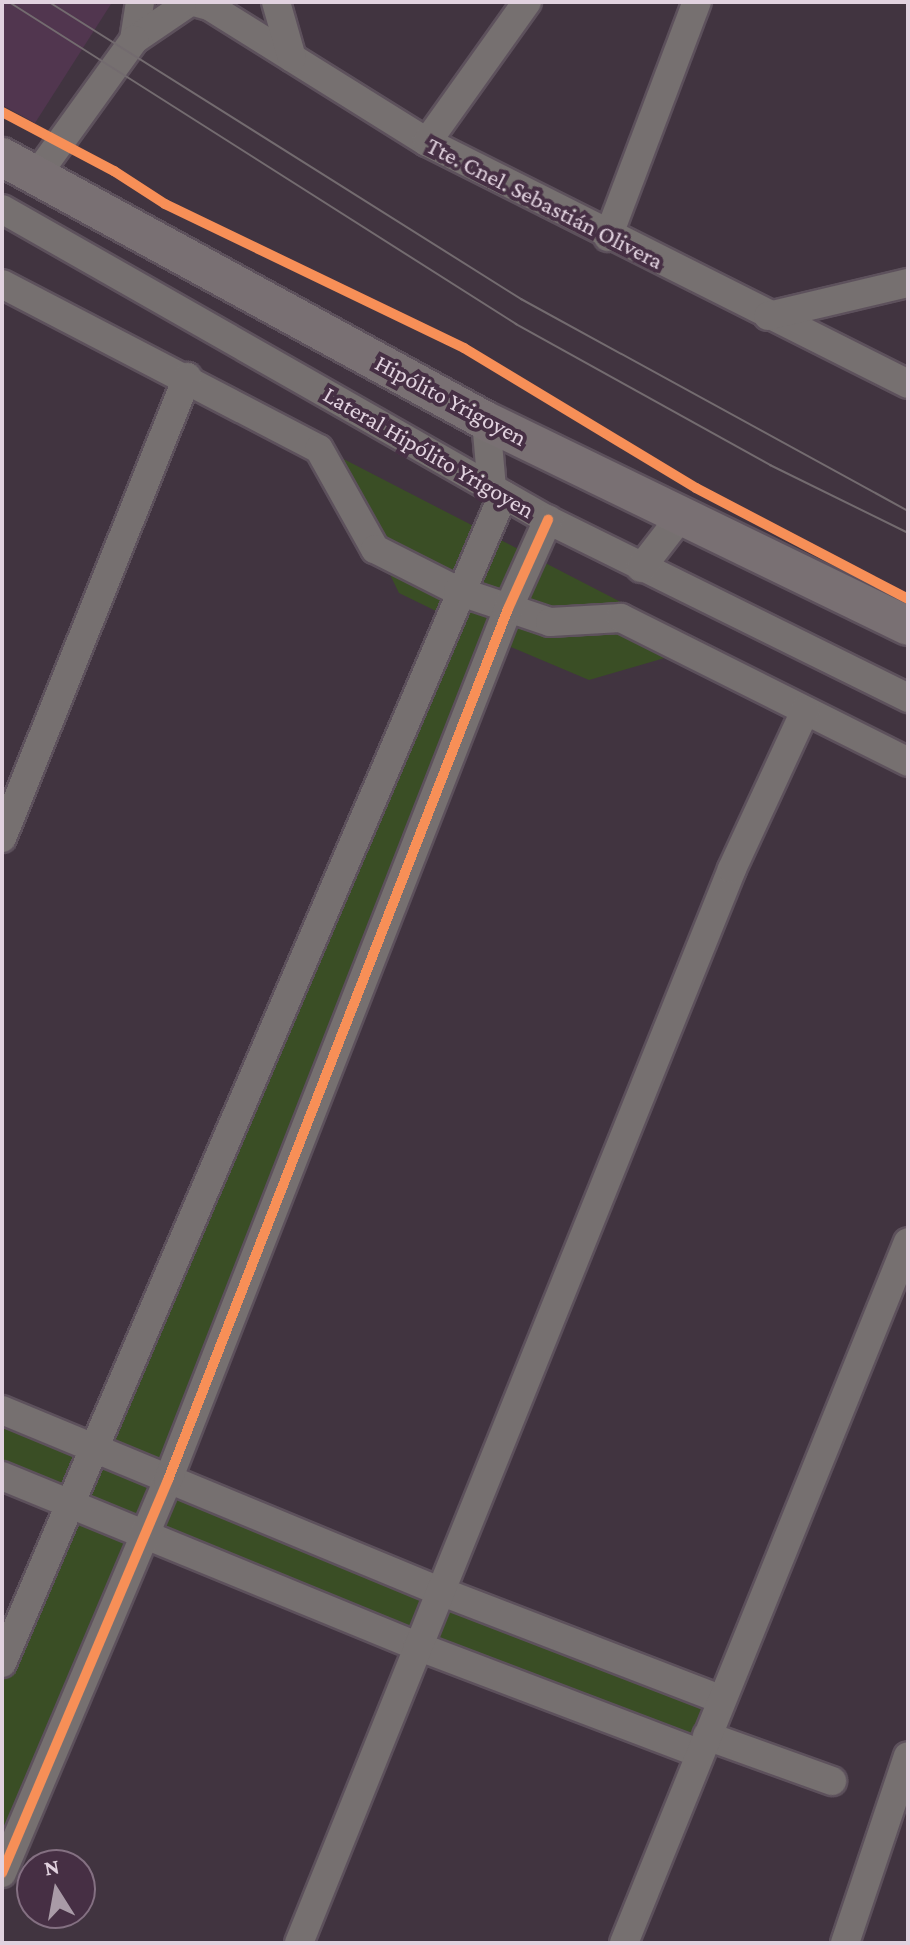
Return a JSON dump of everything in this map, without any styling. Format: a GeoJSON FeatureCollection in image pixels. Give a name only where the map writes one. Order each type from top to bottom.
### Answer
{"type":"FeatureCollection","features":[{"type":"Feature","properties":{"kind":"main road","name":"Hipólito Yrigoyen"},"geometry":{"type":"LineString","coordinates":[[2,157],[486,421],[679,519],[908,626]]}},
{"type":"Feature","properties":{"kind":"street"},"geometry":{"type":"LineString","coordinates":[[36,176],[134,40],[140,2]]}},
{"type":"Feature","properties":{"kind":"street","name":"Tte. Cnel. Sebastián Olivera"},"geometry":{"type":"LineString","coordinates":[[134,40],[192,2],[292,58],[427,142],[608,237],[908,384]]}},
{"type":"Feature","properties":{"kind":"street"},"geometry":{"type":"LineString","coordinates":[[276,2],[292,58]]}},
{"type":"Feature","properties":{"kind":"street"},"geometry":{"type":"LineString","coordinates":[[427,142],[527,2]]}},
{"type":"Feature","properties":{"kind":"street"},"geometry":{"type":"LineString","coordinates":[[608,237],[697,2]]}},
{"type":"Feature","properties":{"kind":"street","name":"Lateral Hipólito Yrigoyen"},"geometry":{"type":"LineString","coordinates":[[2,209],[548,520],[908,698]]}},
{"type":"Feature","properties":{"kind":"street"},"geometry":{"type":"LineString","coordinates":[[768,316],[908,283]]}},
{"type":"Feature","properties":{"kind":"street"},"geometry":{"type":"LineString","coordinates":[[2,284],[187,377],[319,449],[375,549],[458,591],[550,622],[621,618],[908,762]]}},
{"type":"Feature","properties":{"kind":"street"},"geometry":{"type":"LineString","coordinates":[[2,838],[187,377]]}},
{"type":"Feature","properties":{"kind":"street"},"geometry":{"type":"LineString","coordinates":[[2,1663],[458,591],[497,492],[486,421]]}},
{"type":"Feature","properties":{"kind":"street"},"geometry":{"type":"LineString","coordinates":[[641,568],[679,519]]}},
{"type":"Feature","properties":{"kind":"street"},"geometry":{"type":"LineString","coordinates":[[2,1873],[168,1480],[508,609],[548,520]]}},
{"type":"Feature","properties":{"kind":"street"},"geometry":{"type":"LineString","coordinates":[[299,1943],[732,869],[805,711]]}},
{"type":"Feature","properties":{"kind":"street"},"geometry":{"type":"LineString","coordinates":[[624,1943],[908,1242]]}},
{"type":"Feature","properties":{"kind":"street"},"geometry":{"type":"LineString","coordinates":[[2,1410],[440,1591],[722,1700]]}},
{"type":"Feature","properties":{"kind":"street"},"geometry":{"type":"LineString","coordinates":[[2,1476],[417,1646],[703,1745],[832,1781]]}},
{"type":"Feature","properties":{"kind":"street"},"geometry":{"type":"LineString","coordinates":[[845,1943],[899,1814],[908,1756]]}},
{"type":"Feature","properties":{"kind":"shaded area"},"geometry":{"type":"Polygon","coordinates":[[[2,2],[111,4],[35,123],[2,105],[2,2]]]}},
{"type":"Feature","properties":{"kind":"green space"},"geometry":{"type":"Polygon","coordinates":[[[330,452],[706,646],[589,680],[497,641],[159,1482],[713,1703],[697,1745],[141,1524],[2,1853],[2,1681],[78,1500],[2,1469],[2,1419],[95,1457],[436,611],[399,593],[330,452]]]}},
{"type":"Feature","properties":{"kind":"tram line"},"geometry":{"type":"LineString","coordinates":[[9,2],[516,324],[770,465],[908,533]]}},
{"type":"Feature","properties":{"kind":"tram line"},"geometry":{"type":"LineString","coordinates":[[49,2],[521,299],[908,511]]}},
{"type":"Feature","properties":{"kind":"cycle path"},"geometry":{"type":"LineString","coordinates":[[2,112],[114,171],[165,204],[464,348],[696,488],[908,599]]}},
{"type":"Feature","properties":{"kind":"cycle path"},"geometry":{"type":"LineString","coordinates":[[2,1873],[168,1480],[508,609],[548,520]]}}]}
